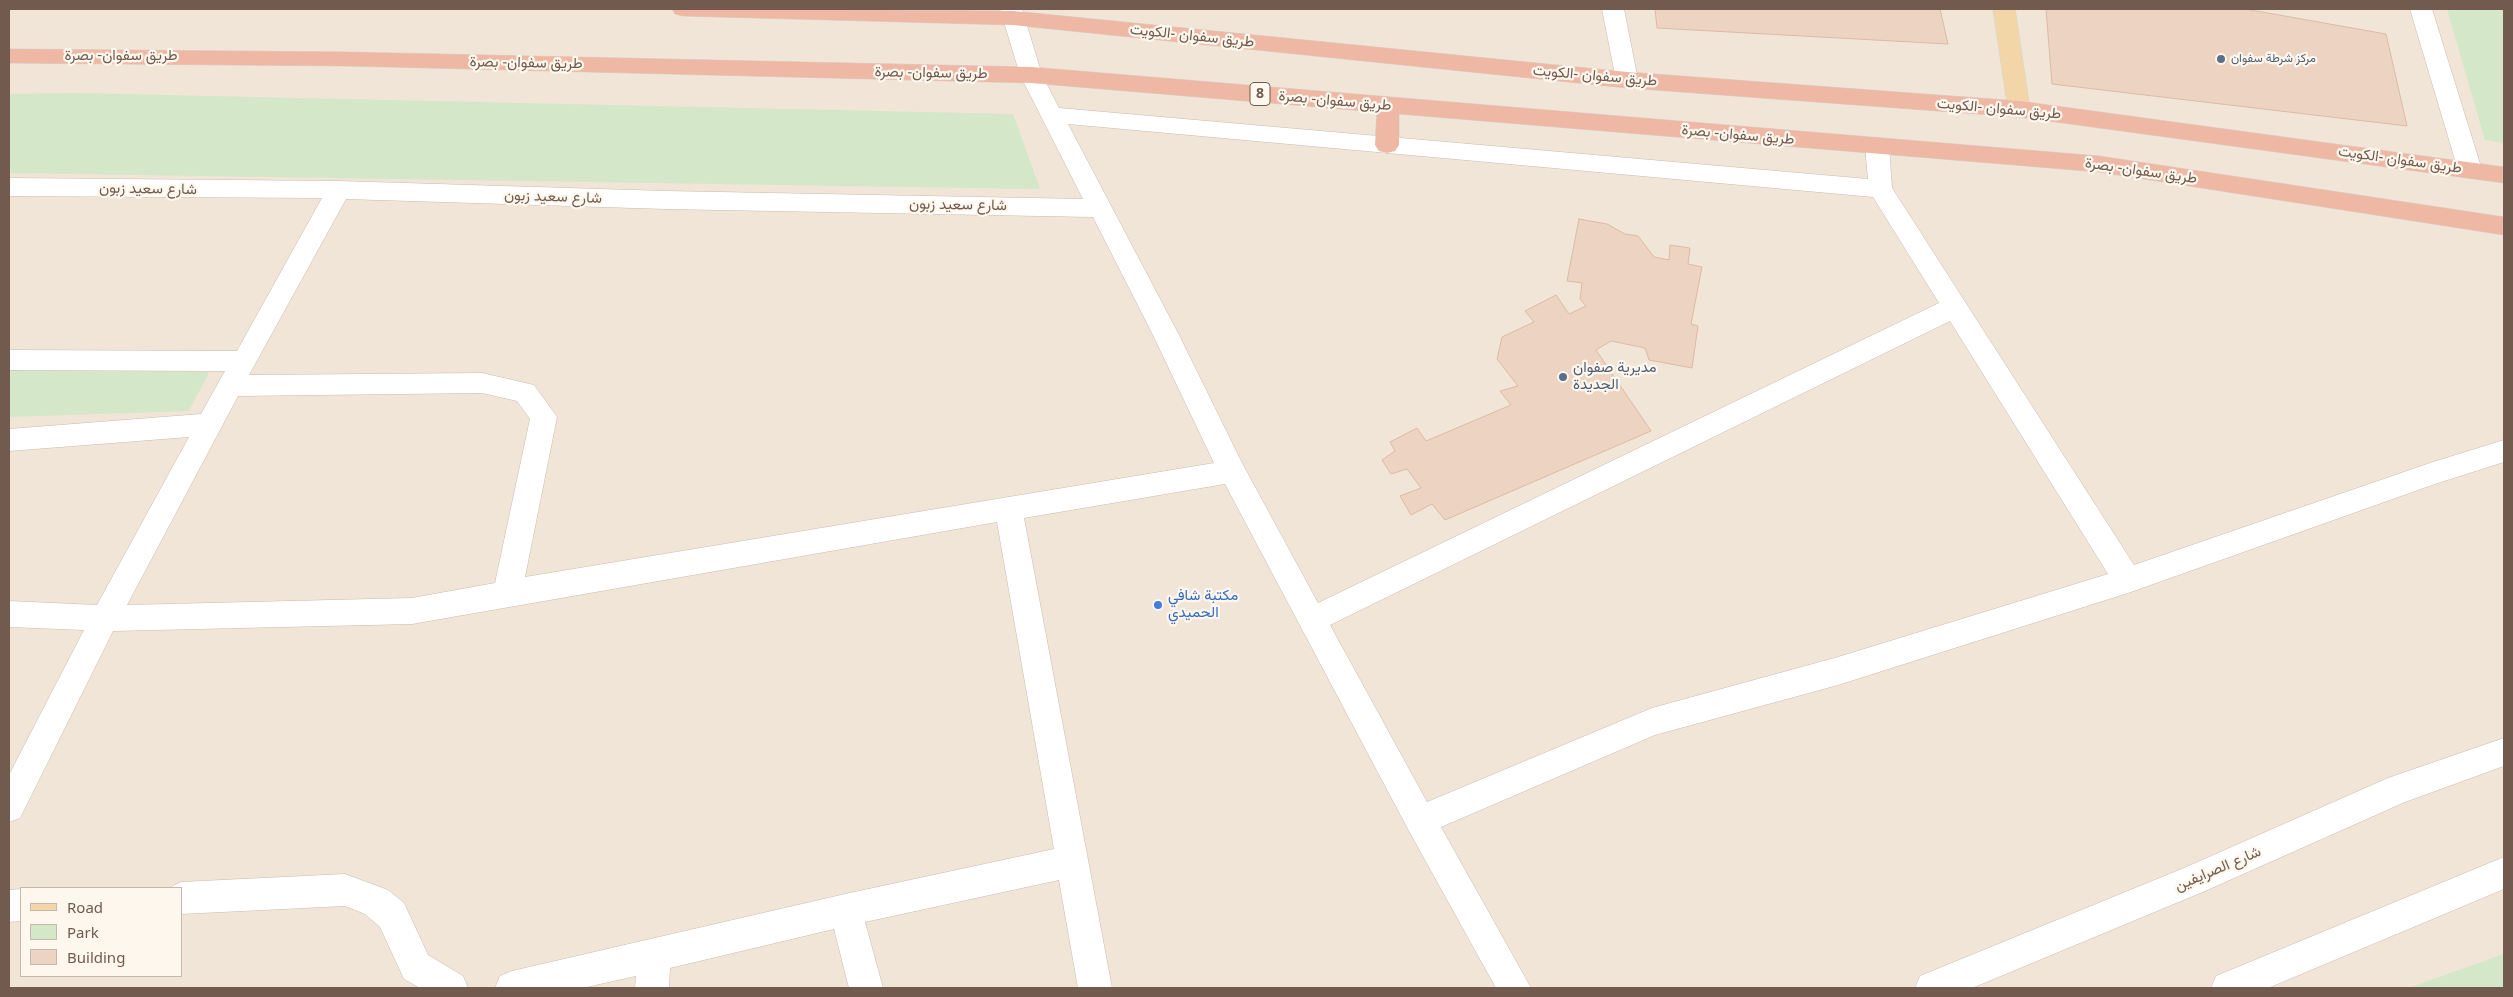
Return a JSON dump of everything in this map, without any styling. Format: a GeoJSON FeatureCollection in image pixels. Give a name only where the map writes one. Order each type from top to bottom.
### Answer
{"type":"FeatureCollection","features":[{"type":"Feature","properties":{"kind":"highway","name":"طريق سفوان -الكويت"},"geometry":{"type":"LineString","coordinates":[[683,9],[1012,14],[1627,80],[2018,108],[2504,175]]}},
{"type":"Feature","properties":{"kind":"highway","name":"طريق سفوان- بصرة"},"geometry":{"type":"LineString","coordinates":[[9,56],[347,58],[1031,75],[2099,164],[2504,226]]}},
{"type":"Feature","properties":{"kind":"highway"},"geometry":{"type":"LineString","coordinates":[[1387,145],[1388,105]]}},
{"type":"Feature","properties":{"kind":"main road"},"geometry":{"type":"LineString","coordinates":[[2004,9],[2018,108]]}},
{"type":"Feature","properties":{"kind":"street"},"geometry":{"type":"LineString","coordinates":[[1613,9],[1627,80]]}},
{"type":"Feature","properties":{"kind":"street"},"geometry":{"type":"LineString","coordinates":[[2421,9],[2470,170]]}},
{"type":"Feature","properties":{"kind":"street"},"geometry":{"type":"LineString","coordinates":[[1012,14],[1031,75],[1098,208],[1166,335],[1232,472],[1420,820],[1514,988]]}},
{"type":"Feature","properties":{"kind":"street"},"geometry":{"type":"LineString","coordinates":[[1051,115],[1880,189]]}},
{"type":"Feature","properties":{"kind":"street"},"geometry":{"type":"LineString","coordinates":[[1877,146],[1880,189],[2128,580]]}},
{"type":"Feature","properties":{"kind":"street","name":"شارع سعيد زبون"},"geometry":{"type":"LineString","coordinates":[[9,187],[339,190],[666,200],[1098,208]]}},
{"type":"Feature","properties":{"kind":"street"},"geometry":{"type":"LineString","coordinates":[[9,808],[105,618],[208,424],[339,190]]}},
{"type":"Feature","properties":{"kind":"street"},"geometry":{"type":"LineString","coordinates":[[1312,620],[1955,307]]}},
{"type":"Feature","properties":{"kind":"street"},"geometry":{"type":"LineString","coordinates":[[9,360],[244,361]]}},
{"type":"Feature","properties":{"kind":"street"},"geometry":{"type":"LineString","coordinates":[[230,386],[482,383],[525,392],[544,417],[507,592]]}},
{"type":"Feature","properties":{"kind":"street"},"geometry":{"type":"LineString","coordinates":[[9,440],[208,424]]}},
{"type":"Feature","properties":{"kind":"street"},"geometry":{"type":"LineString","coordinates":[[1420,820],[1652,722],[1838,671],[2128,580],[2504,451]]}},
{"type":"Feature","properties":{"kind":"street"},"geometry":{"type":"LineString","coordinates":[[9,614],[105,618],[412,612],[507,592],[1232,472]]}},
{"type":"Feature","properties":{"kind":"street"},"geometry":{"type":"LineString","coordinates":[[1009,508],[1096,988]]}},
{"type":"Feature","properties":{"kind":"street","name":"شارع الصرايفين"},"geometry":{"type":"LineString","coordinates":[[1932,988],[2194,880],[2399,790],[2504,752]]}},
{"type":"Feature","properties":{"kind":"street"},"geometry":{"type":"LineString","coordinates":[[512,988],[845,910],[1073,861]]}},
{"type":"Feature","properties":{"kind":"street"},"geometry":{"type":"LineString","coordinates":[[2228,988],[2504,873]]}},
{"type":"Feature","properties":{"kind":"street"},"geometry":{"type":"LineString","coordinates":[[182,898],[345,890],[376,902],[392,915],[416,967],[451,988]]}},
{"type":"Feature","properties":{"kind":"street"},"geometry":{"type":"LineString","coordinates":[[845,910],[866,988]]}},
{"type":"Feature","properties":{"kind":"street"},"geometry":{"type":"LineString","coordinates":[[652,988],[654,956]]}},
{"type":"Feature","properties":{"kind":"shaded area"},"geometry":{"type":"Polygon","coordinates":[[[9,9],[2504,9],[2504,988],[9,988],[9,9]]]}},
{"type":"Feature","properties":{"kind":"green space"},"geometry":{"type":"Polygon","coordinates":[[[2447,9],[2504,9],[2504,143],[2485,140],[2447,9]]]}},
{"type":"Feature","properties":{"kind":"green space"},"geometry":{"type":"Polygon","coordinates":[[[75,93],[1013,114],[1040,189],[9,173],[9,94],[75,93]]]}},
{"type":"Feature","properties":{"kind":"green space"},"geometry":{"type":"Polygon","coordinates":[[[9,367],[209,372],[189,411],[9,417],[9,367]]]}},
{"type":"Feature","properties":{"kind":"green space"},"geometry":{"type":"Polygon","coordinates":[[[2504,954],[2504,988],[2409,988],[2411,987],[2504,954]]]}},
{"type":"Feature","properties":{"kind":"building"},"geometry":{"type":"Polygon","coordinates":[[[1655,9],[1940,9],[1948,44],[1657,28],[1655,9]]]}},
{"type":"Feature","properties":{"kind":"building","name":"مركز شرطة سفوان"},"geometry":{"type":"Polygon","coordinates":[[[2046,9],[2245,9],[2386,34],[2407,126],[2052,84],[2046,9]]]}},
{"type":"Feature","properties":{"kind":"building","name":"مديرية صفوان الجديدة"},"geometry":{"type":"Polygon","coordinates":[[[1579,219],[1607,224],[1625,234],[1638,236],[1654,257],[1669,260],[1670,245],[1690,248],[1688,264],[1702,267],[1691,324],[1698,326],[1692,368],[1649,360],[1645,348],[1611,341],[1596,350],[1651,431],[1445,520],[1432,504],[1411,515],[1400,496],[1421,488],[1407,469],[1391,474],[1382,460],[1395,451],[1390,442],[1417,428],[1426,441],[1511,405],[1500,391],[1518,386],[1497,359],[1502,337],[1534,322],[1525,311],[1556,295],[1569,314],[1586,306],[1580,299],[1582,283],[1567,281],[1579,219]]]}},
{"type":"Feature","properties":{"kind":"place","name":"مركز شرطة سفوان"},"geometry":{"type":"Point","coordinates":[2221,59]}},
{"type":"Feature","properties":{"kind":"place","name":"مديرية صفوان الجديدة"},"geometry":{"type":"Point","coordinates":[1563,377]}},
{"type":"Feature","properties":{"kind":"place","name":"مكتبة شافي الحميدي"},"geometry":{"type":"Point","coordinates":[1158,605]}}]}
